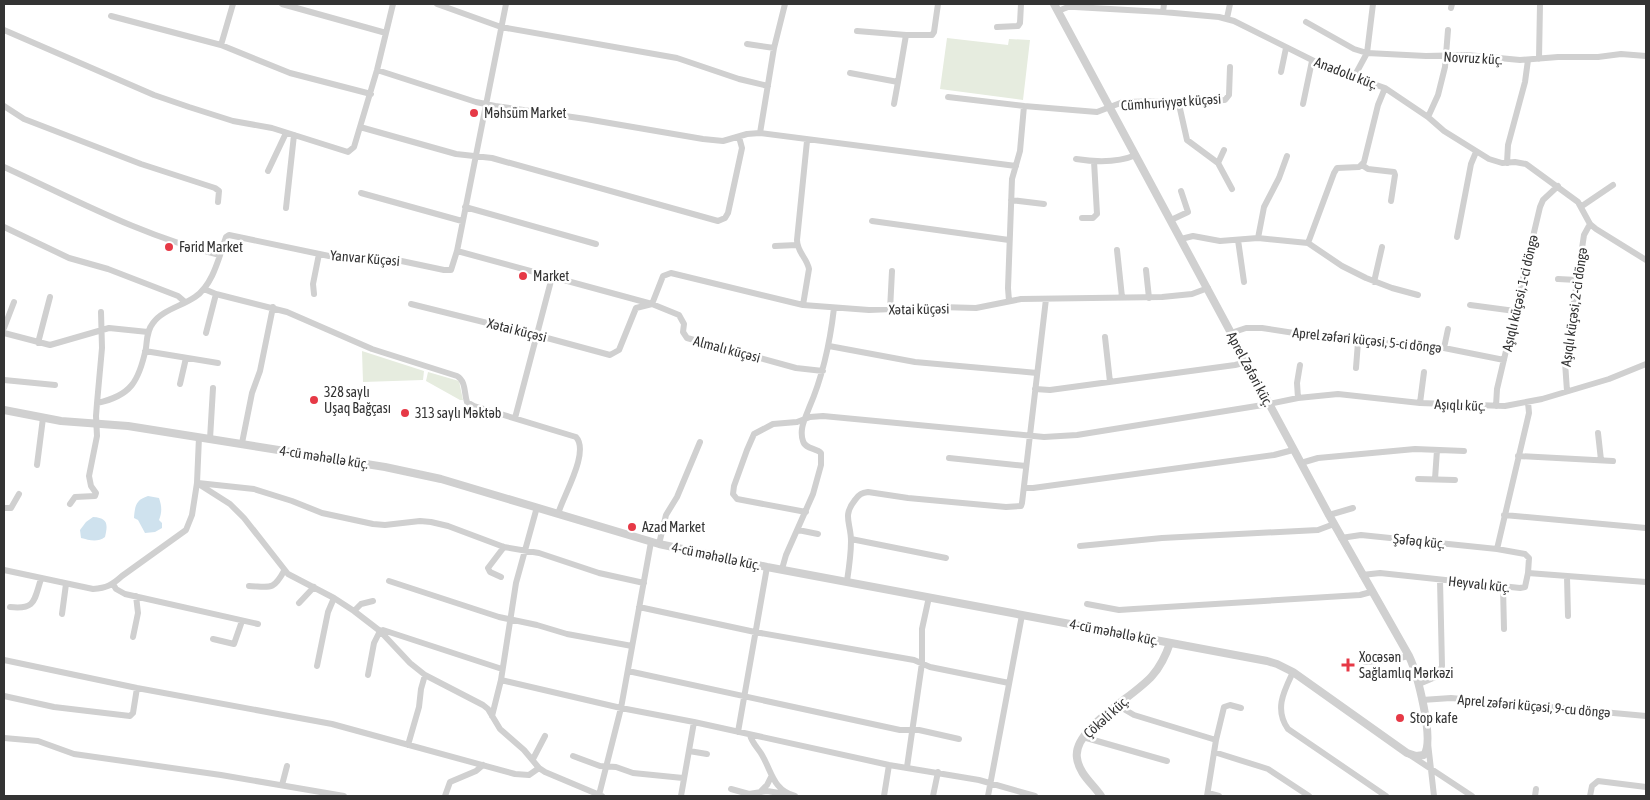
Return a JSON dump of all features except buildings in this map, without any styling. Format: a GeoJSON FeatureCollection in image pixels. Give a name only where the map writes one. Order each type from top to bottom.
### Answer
{"type":"FeatureCollection","features":[{"type":"Feature","properties":{"kind":"street"},"geometry":{"type":"LineString","coordinates":[[221,45],[233,4]]}},
{"type":"Feature","properties":{"kind":"street"},"geometry":{"type":"LineString","coordinates":[[282,4],[386,33]]}},
{"type":"Feature","properties":{"kind":"street"},"geometry":{"type":"LineString","coordinates":[[4,30],[154,95],[208,114],[294,135],[348,152],[354,147],[394,4]]}},
{"type":"Feature","properties":{"kind":"street"},"geometry":{"type":"LineString","coordinates":[[438,4],[501,27],[677,58],[740,80],[768,86]]}},
{"type":"Feature","properties":{"kind":"street","name":"Yanvar Küçəsi"},"geometry":{"type":"LineString","coordinates":[[204,289],[226,237],[232,235],[319,254],[363,260],[392,260],[451,270],[457,251],[506,4]]}},
{"type":"Feature","properties":{"kind":"street"},"geometry":{"type":"LineString","coordinates":[[760,133],[774,48],[785,4]]}},
{"type":"Feature","properties":{"kind":"street"},"geometry":{"type":"LineString","coordinates":[[857,31],[932,35],[938,4]]}},
{"type":"Feature","properties":{"kind":"street"},"geometry":{"type":"LineString","coordinates":[[997,26],[1018,26],[1020,23],[1021,4]]}},
{"type":"Feature","properties":{"kind":"street"},"geometry":{"type":"LineString","coordinates":[[1163,12],[1164,4]]}},
{"type":"Feature","properties":{"kind":"street"},"geometry":{"type":"LineString","coordinates":[[1227,18],[1230,4]]}},
{"type":"Feature","properties":{"kind":"street"},"geometry":{"type":"LineString","coordinates":[[1354,77],[1367,52],[1374,4]]}},
{"type":"Feature","properties":{"kind":"street"},"geometry":{"type":"LineString","coordinates":[[1539,59],[1540,4]]}},
{"type":"Feature","properties":{"kind":"street","name":"Anadolu küç."},"geometry":{"type":"LineString","coordinates":[[1056,7],[1163,12],[1227,18],[1312,61],[1337,72],[1385,88],[1428,117],[1444,131],[1476,152],[1494,161],[1526,164],[1558,186],[1582,206],[1590,224],[1603,235],[1646,260]]}},
{"type":"Feature","properties":{"kind":"street","name":"Aprel Zəfəri küç."},"geometry":{"type":"LineString","coordinates":[[1056,7],[1293,450],[1371,592],[1409,656],[1419,684],[1428,739]]}},
{"type":"Feature","properties":{"kind":"street"},"geometry":{"type":"LineString","coordinates":[[111,16],[221,45],[290,73],[370,94]]}},
{"type":"Feature","properties":{"kind":"street","name":"Novruz küç."},"geometry":{"type":"LineString","coordinates":[[1306,22],[1354,49],[1367,52],[1528,60],[1558,57],[1598,58],[1621,54],[1646,56]]}},
{"type":"Feature","properties":{"kind":"street"},"geometry":{"type":"LineString","coordinates":[[1428,117],[1438,95],[1445,67],[1448,30]]}},
{"type":"Feature","properties":{"kind":"street"},"geometry":{"type":"LineString","coordinates":[[894,104],[906,35]]}},
{"type":"Feature","properties":{"kind":"street"},"geometry":{"type":"LineString","coordinates":[[747,44],[774,48]]}},
{"type":"Feature","properties":{"kind":"street"},"geometry":{"type":"LineString","coordinates":[[1281,72],[1286,48]]}},
{"type":"Feature","properties":{"kind":"street"},"geometry":{"type":"LineString","coordinates":[[1507,163],[1508,145],[1525,82],[1528,60]]}},
{"type":"Feature","properties":{"kind":"street"},"geometry":{"type":"LineString","coordinates":[[1303,104],[1312,61]]}},
{"type":"Feature","properties":{"kind":"street","name":"Cümhuriyyət küçəsi"},"geometry":{"type":"LineString","coordinates":[[948,96],[1024,106],[1097,112],[1123,102],[1225,100],[1229,95],[1230,67]]}},
{"type":"Feature","properties":{"kind":"street"},"geometry":{"type":"LineString","coordinates":[[377,70],[486,104],[703,140],[723,141],[760,133],[1016,166]]}},
{"type":"Feature","properties":{"kind":"street"},"geometry":{"type":"LineString","coordinates":[[850,73],[898,82]]}},
{"type":"Feature","properties":{"kind":"street"},"geometry":{"type":"LineString","coordinates":[[1308,243],[1337,168],[1356,168],[1362,165],[1366,157],[1378,105],[1385,88]]}},
{"type":"Feature","properties":{"kind":"street"},"geometry":{"type":"LineString","coordinates":[[1178,100],[1186,140],[1218,162],[1232,189]]}},
{"type":"Feature","properties":{"kind":"street"},"geometry":{"type":"LineString","coordinates":[[4,106],[24,119],[141,164],[215,188],[219,191],[218,202]]}},
{"type":"Feature","properties":{"kind":"street"},"geometry":{"type":"LineString","coordinates":[[1009,301],[1012,179],[1020,151],[1024,106]]}},
{"type":"Feature","properties":{"kind":"street"},"geometry":{"type":"LineString","coordinates":[[360,127],[456,154],[492,158],[718,221],[722,221],[728,213],[742,148],[739,137]]}},
{"type":"Feature","properties":{"kind":"street"},"geometry":{"type":"LineString","coordinates":[[268,171],[286,133]]}},
{"type":"Feature","properties":{"kind":"street"},"geometry":{"type":"LineString","coordinates":[[286,208],[294,135]]}},
{"type":"Feature","properties":{"kind":"street"},"geometry":{"type":"LineString","coordinates":[[803,305],[809,269],[797,245],[807,140]]}},
{"type":"Feature","properties":{"kind":"street"},"geometry":{"type":"LineString","coordinates":[[1218,162],[1224,150]]}},
{"type":"Feature","properties":{"kind":"street"},"geometry":{"type":"LineString","coordinates":[[1457,237],[1471,164],[1476,152]]}},
{"type":"Feature","properties":{"kind":"street"},"geometry":{"type":"LineString","coordinates":[[1076,159],[1094,161],[1124,160],[1136,155]]}},
{"type":"Feature","properties":{"kind":"street"},"geometry":{"type":"LineString","coordinates":[[1258,238],[1264,207],[1279,178],[1287,156]]}},
{"type":"Feature","properties":{"kind":"street"},"geometry":{"type":"LineString","coordinates":[[1082,218],[1094,218],[1097,214],[1094,161]]}},
{"type":"Feature","properties":{"kind":"street"},"geometry":{"type":"LineString","coordinates":[[1362,165],[1368,169],[1394,172],[1391,201]]}},
{"type":"Feature","properties":{"kind":"street"},"geometry":{"type":"LineString","coordinates":[[4,167],[156,236],[220,255]]}},
{"type":"Feature","properties":{"kind":"street"},"geometry":{"type":"LineString","coordinates":[[1582,206],[1613,185]]}},
{"type":"Feature","properties":{"kind":"street","name":"Aşıqlı küçəsi, 1-ci döngə"},"geometry":{"type":"LineString","coordinates":[[1496,406],[1497,389],[1540,207],[1544,200],[1558,186]]}},
{"type":"Feature","properties":{"kind":"street"},"geometry":{"type":"LineString","coordinates":[[1171,220],[1188,212],[1181,191]]}},
{"type":"Feature","properties":{"kind":"street"},"geometry":{"type":"LineString","coordinates":[[361,193],[462,221]]}},
{"type":"Feature","properties":{"kind":"street"},"geometry":{"type":"LineString","coordinates":[[1011,200],[1044,204]]}},
{"type":"Feature","properties":{"kind":"street"},"geometry":{"type":"LineString","coordinates":[[465,207],[596,244]]}},
{"type":"Feature","properties":{"kind":"street"},"geometry":{"type":"LineString","coordinates":[[872,221],[1009,240]]}},
{"type":"Feature","properties":{"kind":"street","name":"Aşıqlı küçəsi, 2-ci döngə"},"geometry":{"type":"LineString","coordinates":[[1567,391],[1565,362],[1584,235],[1590,224]]}},
{"type":"Feature","properties":{"kind":"street"},"geometry":{"type":"LineString","coordinates":[[4,227],[69,258],[108,269],[143,282],[178,296],[185,302]]}},
{"type":"Feature","properties":{"kind":"street"},"geometry":{"type":"LineString","coordinates":[[1181,239],[1193,236],[1220,241],[1258,238],[1308,243],[1342,266],[1374,282],[1418,295]]}},
{"type":"Feature","properties":{"kind":"street"},"geometry":{"type":"LineString","coordinates":[[1238,240],[1244,282]]}},
{"type":"Feature","properties":{"kind":"street"},"geometry":{"type":"LineString","coordinates":[[775,246],[797,245]]}},
{"type":"Feature","properties":{"kind":"street"},"geometry":{"type":"LineString","coordinates":[[1374,282],[1382,247]]}},
{"type":"Feature","properties":{"kind":"street"},"geometry":{"type":"LineString","coordinates":[[1117,250],[1122,297]]}},
{"type":"Feature","properties":{"kind":"street"},"geometry":{"type":"LineString","coordinates":[[457,251],[652,304]]}},
{"type":"Feature","properties":{"kind":"street"},"geometry":{"type":"LineString","coordinates":[[314,294],[313,284],[319,254]]}},
{"type":"Feature","properties":{"kind":"street"},"geometry":{"type":"LineString","coordinates":[[1146,270],[1150,298]]}},
{"type":"Feature","properties":{"kind":"street"},"geometry":{"type":"LineString","coordinates":[[890,310],[892,271]]}},
{"type":"Feature","properties":{"kind":"street","name":"Xətai küçəsi"},"geometry":{"type":"LineString","coordinates":[[411,304],[610,355],[619,350],[636,308],[652,304],[663,276],[671,273],[803,305],[890,310],[940,307],[976,308],[1021,299],[1150,298],[1192,294],[1208,288]]}},
{"type":"Feature","properties":{"kind":"street"},"geometry":{"type":"LineString","coordinates":[[514,418],[552,276]]}},
{"type":"Feature","properties":{"kind":"street"},"geometry":{"type":"LineString","coordinates":[[1558,278],[1577,280]]}},
{"type":"Feature","properties":{"kind":"street"},"geometry":{"type":"LineString","coordinates":[[97,403],[120,396],[130,388],[136,378],[145,350],[148,332],[157,318],[195,297],[204,289],[216,294],[273,307],[372,349],[457,376],[463,383],[467,402],[474,406],[576,437],[581,454],[580,459],[558,514]]}},
{"type":"Feature","properties":{"kind":"street"},"geometry":{"type":"LineString","coordinates":[[206,333],[216,294]]}},
{"type":"Feature","properties":{"kind":"street"},"geometry":{"type":"LineString","coordinates":[[38,343],[50,297]]}},
{"type":"Feature","properties":{"kind":"street"},"geometry":{"type":"LineString","coordinates":[[847,581],[851,540],[847,518],[848,511],[859,494],[863,492],[1018,508],[1022,503],[1046,299]]}},
{"type":"Feature","properties":{"kind":"street"},"geometry":{"type":"LineString","coordinates":[[4,328],[14,302]]}},
{"type":"Feature","properties":{"kind":"street","name":"Almalı küçəsi"},"geometry":{"type":"LineString","coordinates":[[652,304],[679,315],[684,324],[683,332],[687,338],[796,368],[823,371]]}},
{"type":"Feature","properties":{"kind":"street"},"geometry":{"type":"LineString","coordinates":[[1470,304],[1515,311]]}},
{"type":"Feature","properties":{"kind":"street"},"geometry":{"type":"LineString","coordinates":[[242,443],[252,394],[260,371],[273,307]]}},
{"type":"Feature","properties":{"kind":"street"},"geometry":{"type":"LineString","coordinates":[[782,569],[786,555],[806,512],[818,480],[822,457],[818,450],[803,443],[802,431],[804,420],[823,371],[829,346],[834,308]]}},
{"type":"Feature","properties":{"kind":"street"},"geometry":{"type":"LineString","coordinates":[[70,504],[75,497],[91,497],[95,496],[96,493],[91,486],[89,476],[97,436],[97,403],[102,348],[101,312]]}},
{"type":"Feature","properties":{"kind":"street"},"geometry":{"type":"LineString","coordinates":[[4,333],[50,345],[101,330],[116,328],[148,332]]}},
{"type":"Feature","properties":{"kind":"street","name":"Aprel zəfəri küçəsi, 5-ci döngə"},"geometry":{"type":"LineString","coordinates":[[1231,333],[1246,328],[1262,328],[1358,342],[1444,348],[1504,360]]}},
{"type":"Feature","properties":{"kind":"street"},"geometry":{"type":"LineString","coordinates":[[1444,348],[1448,329]]}},
{"type":"Feature","properties":{"kind":"street"},"geometry":{"type":"LineString","coordinates":[[1105,337],[1110,382]]}},
{"type":"Feature","properties":{"kind":"street"},"geometry":{"type":"LineString","coordinates":[[1356,368],[1358,342]]}},
{"type":"Feature","properties":{"kind":"street"},"geometry":{"type":"LineString","coordinates":[[829,346],[915,362],[1037,373]]}},
{"type":"Feature","properties":{"kind":"street"},"geometry":{"type":"LineString","coordinates":[[145,350],[218,363]]}},
{"type":"Feature","properties":{"kind":"street"},"geometry":{"type":"LineString","coordinates":[[180,384],[186,358]]}},
{"type":"Feature","properties":{"kind":"street"},"geometry":{"type":"LineString","coordinates":[[1035,389],[1050,390],[1247,362]]}},
{"type":"Feature","properties":{"kind":"street","name":"Aşıqlı küç."},"geometry":{"type":"LineString","coordinates":[[806,512],[736,500],[732,494],[754,434],[773,424],[797,422],[824,416],[1029,436],[1077,435],[1298,398],[1338,394],[1420,404],[1496,406],[1528,402],[1609,380],[1646,364]]}},
{"type":"Feature","properties":{"kind":"street"},"geometry":{"type":"LineString","coordinates":[[1298,398],[1297,384],[1300,365]]}},
{"type":"Feature","properties":{"kind":"street"},"geometry":{"type":"LineString","coordinates":[[1420,404],[1424,372]]}},
{"type":"Feature","properties":{"kind":"street"},"geometry":{"type":"LineString","coordinates":[[4,380],[55,385]]}},
{"type":"Feature","properties":{"kind":"street"},"geometry":{"type":"LineString","coordinates":[[210,439],[213,388]]}},
{"type":"Feature","properties":{"kind":"street"},"geometry":{"type":"LineString","coordinates":[[1496,549],[1529,414],[1528,402]]}},
{"type":"Feature","properties":{"kind":"street","name":"4-cü məhəllə küç."},"geometry":{"type":"LineString","coordinates":[[4,410],[43,418],[242,443],[385,467],[441,479],[655,543],[767,567],[1267,661],[1293,672],[1407,753]]}},
{"type":"Feature","properties":{"kind":"street"},"geometry":{"type":"LineString","coordinates":[[37,465],[43,418]]}},
{"type":"Feature","properties":{"kind":"street"},"geometry":{"type":"LineString","coordinates":[[1598,433],[1600,460]]}},
{"type":"Feature","properties":{"kind":"street"},"geometry":{"type":"LineString","coordinates":[[4,570],[93,589],[106,588],[113,584],[186,530],[192,515],[197,483],[199,437]]}},
{"type":"Feature","properties":{"kind":"street"},"geometry":{"type":"LineString","coordinates":[[197,483],[230,504],[260,537],[284,571],[293,578],[334,598],[354,612],[380,631],[410,662],[425,674],[474,699],[488,710],[500,729],[539,768],[552,776],[600,796],[621,708],[644,583],[655,543],[700,442]]}},
{"type":"Feature","properties":{"kind":"street"},"geometry":{"type":"LineString","coordinates":[[1301,463],[1318,458],[1415,449],[1464,452]]}},
{"type":"Feature","properties":{"kind":"street"},"geometry":{"type":"LineString","coordinates":[[1024,488],[1264,457],[1293,450]]}},
{"type":"Feature","properties":{"kind":"street"},"geometry":{"type":"LineString","coordinates":[[1435,479],[1436,450]]}},
{"type":"Feature","properties":{"kind":"street"},"geometry":{"type":"LineString","coordinates":[[1518,456],[1612,461]]}},
{"type":"Feature","properties":{"kind":"street"},"geometry":{"type":"LineString","coordinates":[[949,458],[1026,466]]}},
{"type":"Feature","properties":{"kind":"street"},"geometry":{"type":"LineString","coordinates":[[1418,479],[1455,480]]}},
{"type":"Feature","properties":{"kind":"street"},"geometry":{"type":"LineString","coordinates":[[197,483],[254,489],[322,513],[374,524],[431,522],[448,526],[504,547],[540,553],[599,573],[644,583]]}},
{"type":"Feature","properties":{"kind":"street"},"geometry":{"type":"LineString","coordinates":[[4,508],[11,508],[20,494]]}},
{"type":"Feature","properties":{"kind":"street"},"geometry":{"type":"LineString","coordinates":[[492,716],[501,680],[516,583],[537,507]]}},
{"type":"Feature","properties":{"kind":"street"},"geometry":{"type":"LineString","coordinates":[[1329,516],[1353,508]]}},
{"type":"Feature","properties":{"kind":"street"},"geometry":{"type":"LineString","coordinates":[[1504,515],[1646,528]]}},
{"type":"Feature","properties":{"kind":"street"},"geometry":{"type":"LineString","coordinates":[[1080,546],[1162,538],[1318,530],[1334,524]]}},
{"type":"Feature","properties":{"kind":"street"},"geometry":{"type":"LineString","coordinates":[[798,530],[818,534]]}},
{"type":"Feature","properties":{"kind":"street","name":"Şəfəq küç."},"geometry":{"type":"LineString","coordinates":[[1341,538],[1360,535],[1496,549],[1524,554],[1528,556],[1528,573]]}},
{"type":"Feature","properties":{"kind":"street"},"geometry":{"type":"LineString","coordinates":[[851,540],[946,558]]}},
{"type":"Feature","properties":{"kind":"street"},"geometry":{"type":"LineString","coordinates":[[501,577],[490,572],[488,568],[504,547]]}},
{"type":"Feature","properties":{"kind":"street"},"geometry":{"type":"LineString","coordinates":[[738,732],[767,567]]}},
{"type":"Feature","properties":{"kind":"street"},"geometry":{"type":"LineString","coordinates":[[249,586],[273,586],[284,571]]}},
{"type":"Feature","properties":{"kind":"street","name":"Heyvalı küç."},"geometry":{"type":"LineString","coordinates":[[1362,575],[1380,573],[1520,588],[1524,587],[1528,573],[1646,582]]}},
{"type":"Feature","properties":{"kind":"street"},"geometry":{"type":"LineString","coordinates":[[1567,577],[1568,616]]}},
{"type":"Feature","properties":{"kind":"street"},"geometry":{"type":"LineString","coordinates":[[10,607],[21,608],[30,606],[34,602],[41,578]]}},
{"type":"Feature","properties":{"kind":"street"},"geometry":{"type":"LineString","coordinates":[[1419,684],[1438,676],[1442,666],[1440,580]]}},
{"type":"Feature","properties":{"kind":"street"},"geometry":{"type":"LineString","coordinates":[[389,581],[509,620],[537,624],[567,634],[632,646]]}},
{"type":"Feature","properties":{"kind":"street"},"geometry":{"type":"LineString","coordinates":[[62,614],[66,584]]}},
{"type":"Feature","properties":{"kind":"street"},"geometry":{"type":"LineString","coordinates":[[113,584],[120,591],[136,596],[258,624]]}},
{"type":"Feature","properties":{"kind":"street"},"geometry":{"type":"LineString","coordinates":[[299,603],[314,587]]}},
{"type":"Feature","properties":{"kind":"street"},"geometry":{"type":"LineString","coordinates":[[1503,587],[1504,629]]}},
{"type":"Feature","properties":{"kind":"street"},"geometry":{"type":"LineString","coordinates":[[1087,604],[1119,610],[1156,609],[1360,595],[1371,592]]}},
{"type":"Feature","properties":{"kind":"street"},"geometry":{"type":"LineString","coordinates":[[133,637],[138,613],[136,596]]}},
{"type":"Feature","properties":{"kind":"street"},"geometry":{"type":"LineString","coordinates":[[906,767],[922,663],[922,629],[929,597]]}},
{"type":"Feature","properties":{"kind":"street"},"geometry":{"type":"LineString","coordinates":[[317,666],[328,612],[334,598]]}},
{"type":"Feature","properties":{"kind":"street"},"geometry":{"type":"LineString","coordinates":[[354,612],[361,604],[373,601]]}},
{"type":"Feature","properties":{"kind":"street"},"geometry":{"type":"LineString","coordinates":[[639,607],[756,632],[914,660],[947,671],[1009,683]]}},
{"type":"Feature","properties":{"kind":"street"},"geometry":{"type":"LineString","coordinates":[[988,796],[1022,615]]}},
{"type":"Feature","properties":{"kind":"street"},"geometry":{"type":"LineString","coordinates":[[213,639],[234,644],[242,621]]}},
{"type":"Feature","properties":{"kind":"street"},"geometry":{"type":"LineString","coordinates":[[380,631],[388,631],[502,669]]}},
{"type":"Feature","properties":{"kind":"street"},"geometry":{"type":"LineString","coordinates":[[368,675],[374,643],[380,631]]}},
{"type":"Feature","properties":{"kind":"street","name":"Çökəli küç."},"geometry":{"type":"LineString","coordinates":[[1101,796],[1086,778],[1078,764],[1076,752],[1083,737],[1151,677],[1163,661],[1170,643]]}},
{"type":"Feature","properties":{"kind":"street"},"geometry":{"type":"LineString","coordinates":[[1365,662],[1394,660],[1409,656]]}},
{"type":"Feature","properties":{"kind":"street"},"geometry":{"type":"LineString","coordinates":[[4,660],[137,688],[356,729],[523,776],[533,773],[539,768]]}},
{"type":"Feature","properties":{"kind":"street"},"geometry":{"type":"LineString","coordinates":[[628,671],[900,730],[928,732],[960,739]]}},
{"type":"Feature","properties":{"kind":"street"},"geometry":{"type":"LineString","coordinates":[[1293,672],[1280,701],[1282,717],[1288,729],[1386,796]]}},
{"type":"Feature","properties":{"kind":"street"},"geometry":{"type":"LineString","coordinates":[[408,745],[420,707],[421,688],[425,674]]}},
{"type":"Feature","properties":{"kind":"street"},"geometry":{"type":"LineString","coordinates":[[501,680],[621,708],[889,765],[938,772],[1035,796]]}},
{"type":"Feature","properties":{"kind":"street"},"geometry":{"type":"LineString","coordinates":[[4,696],[54,707],[130,716],[133,713],[137,688]]}},
{"type":"Feature","properties":{"kind":"street","name":"Aprel zəfəri küçəsi, 9-cu döngə"},"geometry":{"type":"LineString","coordinates":[[1422,700],[1451,698],[1646,716]]}},
{"type":"Feature","properties":{"kind":"street"},"geometry":{"type":"LineString","coordinates":[[1117,705],[1134,715],[1216,740]]}},
{"type":"Feature","properties":{"kind":"street"},"geometry":{"type":"LineString","coordinates":[[1220,796],[1208,794],[1216,740],[1224,707],[1230,705],[1241,708]]}},
{"type":"Feature","properties":{"kind":"street"},"geometry":{"type":"LineString","coordinates":[[681,796],[694,722]]}},
{"type":"Feature","properties":{"kind":"street"},"geometry":{"type":"LineString","coordinates":[[750,735],[765,760],[771,777],[778,787],[792,795]]}},
{"type":"Feature","properties":{"kind":"street"},"geometry":{"type":"LineString","coordinates":[[532,759],[545,736]]}},
{"type":"Feature","properties":{"kind":"street"},"geometry":{"type":"LineString","coordinates":[[1083,737],[1168,761]]}},
{"type":"Feature","properties":{"kind":"street"},"geometry":{"type":"LineString","coordinates":[[4,738],[38,741],[74,754],[344,796]]}},
{"type":"Feature","properties":{"kind":"street"},"geometry":{"type":"LineString","coordinates":[[1407,753],[1416,756],[1424,755],[1428,739]]}},
{"type":"Feature","properties":{"kind":"street"},"geometry":{"type":"LineString","coordinates":[[1428,739],[1434,796]]}},
{"type":"Feature","properties":{"kind":"street"},"geometry":{"type":"LineString","coordinates":[[688,751],[707,754]]}},
{"type":"Feature","properties":{"kind":"street"},"geometry":{"type":"LineString","coordinates":[[1214,752],[1268,769],[1309,796]]}},
{"type":"Feature","properties":{"kind":"street"},"geometry":{"type":"LineString","coordinates":[[1407,753],[1472,796]]}},
{"type":"Feature","properties":{"kind":"street"},"geometry":{"type":"LineString","coordinates":[[573,756],[600,766],[616,767],[639,774],[684,778]]}},
{"type":"Feature","properties":{"kind":"street"},"geometry":{"type":"LineString","coordinates":[[446,796],[450,782],[476,770],[482,765]]}},
{"type":"Feature","properties":{"kind":"street"},"geometry":{"type":"LineString","coordinates":[[884,796],[889,765]]}},
{"type":"Feature","properties":{"kind":"street"},"geometry":{"type":"LineString","coordinates":[[282,785],[287,766]]}},
{"type":"Feature","properties":{"kind":"street"},"geometry":{"type":"LineString","coordinates":[[932,796],[938,772]]}},
{"type":"Feature","properties":{"kind":"street"},"geometry":{"type":"LineString","coordinates":[[761,791],[771,777]]}},
{"type":"Feature","properties":{"kind":"street"},"geometry":{"type":"LineString","coordinates":[[1590,796],[1592,786],[1598,781],[1646,787]]}},
{"type":"Feature","properties":{"kind":"street"},"geometry":{"type":"LineString","coordinates":[[732,789],[749,795],[761,791],[792,795]]}},
{"type":"Feature","properties":{"kind":"street"},"geometry":{"type":"LineString","coordinates":[[1535,796],[1536,789]]}},
{"type":"Feature","properties":{"kind":"shaded area"},"geometry":{"type":"Polygon","coordinates":[[[947,38],[1008,45],[1009,39],[1030,40],[1023,100],[940,89],[947,38]]]}},
{"type":"Feature","properties":{"kind":"shaded area"},"geometry":{"type":"Polygon","coordinates":[[[362,351],[424,371],[423,380],[363,382],[362,351]]]}},
{"type":"Feature","properties":{"kind":"shaded area"},"geometry":{"type":"Polygon","coordinates":[[[428,372],[459,381],[463,400],[426,381],[428,372]]]}},
{"type":"Feature","properties":{"kind":"water"},"geometry":{"type":"Polygon","coordinates":[[[148,496],[159,498],[161,514],[159,520],[162,523],[162,528],[155,532],[145,533],[138,520],[134,518],[137,504],[141,499],[148,496]]]}},
{"type":"Feature","properties":{"kind":"water"},"geometry":{"type":"Polygon","coordinates":[[[93,517],[106,522],[105,537],[96,540],[81,538],[80,530],[93,517]]]}},
{"type":"Feature","properties":{"kind":"place","name":"Məhsüm Market"},"geometry":{"type":"Point","coordinates":[474,113]}},
{"type":"Feature","properties":{"kind":"place","name":"Fərid Market"},"geometry":{"type":"Point","coordinates":[169,247]}},
{"type":"Feature","properties":{"kind":"place","name":"Market"},"geometry":{"type":"Point","coordinates":[523,276]}},
{"type":"Feature","properties":{"kind":"place","name":"328 saylı Uşaq Bağçası"},"geometry":{"type":"Point","coordinates":[314,400]}},
{"type":"Feature","properties":{"kind":"place","name":"313 saylı Məktəb"},"geometry":{"type":"Point","coordinates":[405,413]}},
{"type":"Feature","properties":{"kind":"place","name":"Azad Market"},"geometry":{"type":"Point","coordinates":[632,527]}},
{"type":"Feature","properties":{"kind":"place","name":"Xocəsən Sağlamlıq Mərkəzi"},"geometry":{"type":"Point","coordinates":[1348,665]}},
{"type":"Feature","properties":{"kind":"place","name":"Stop kafe"},"geometry":{"type":"Point","coordinates":[1400,718]}}]}
